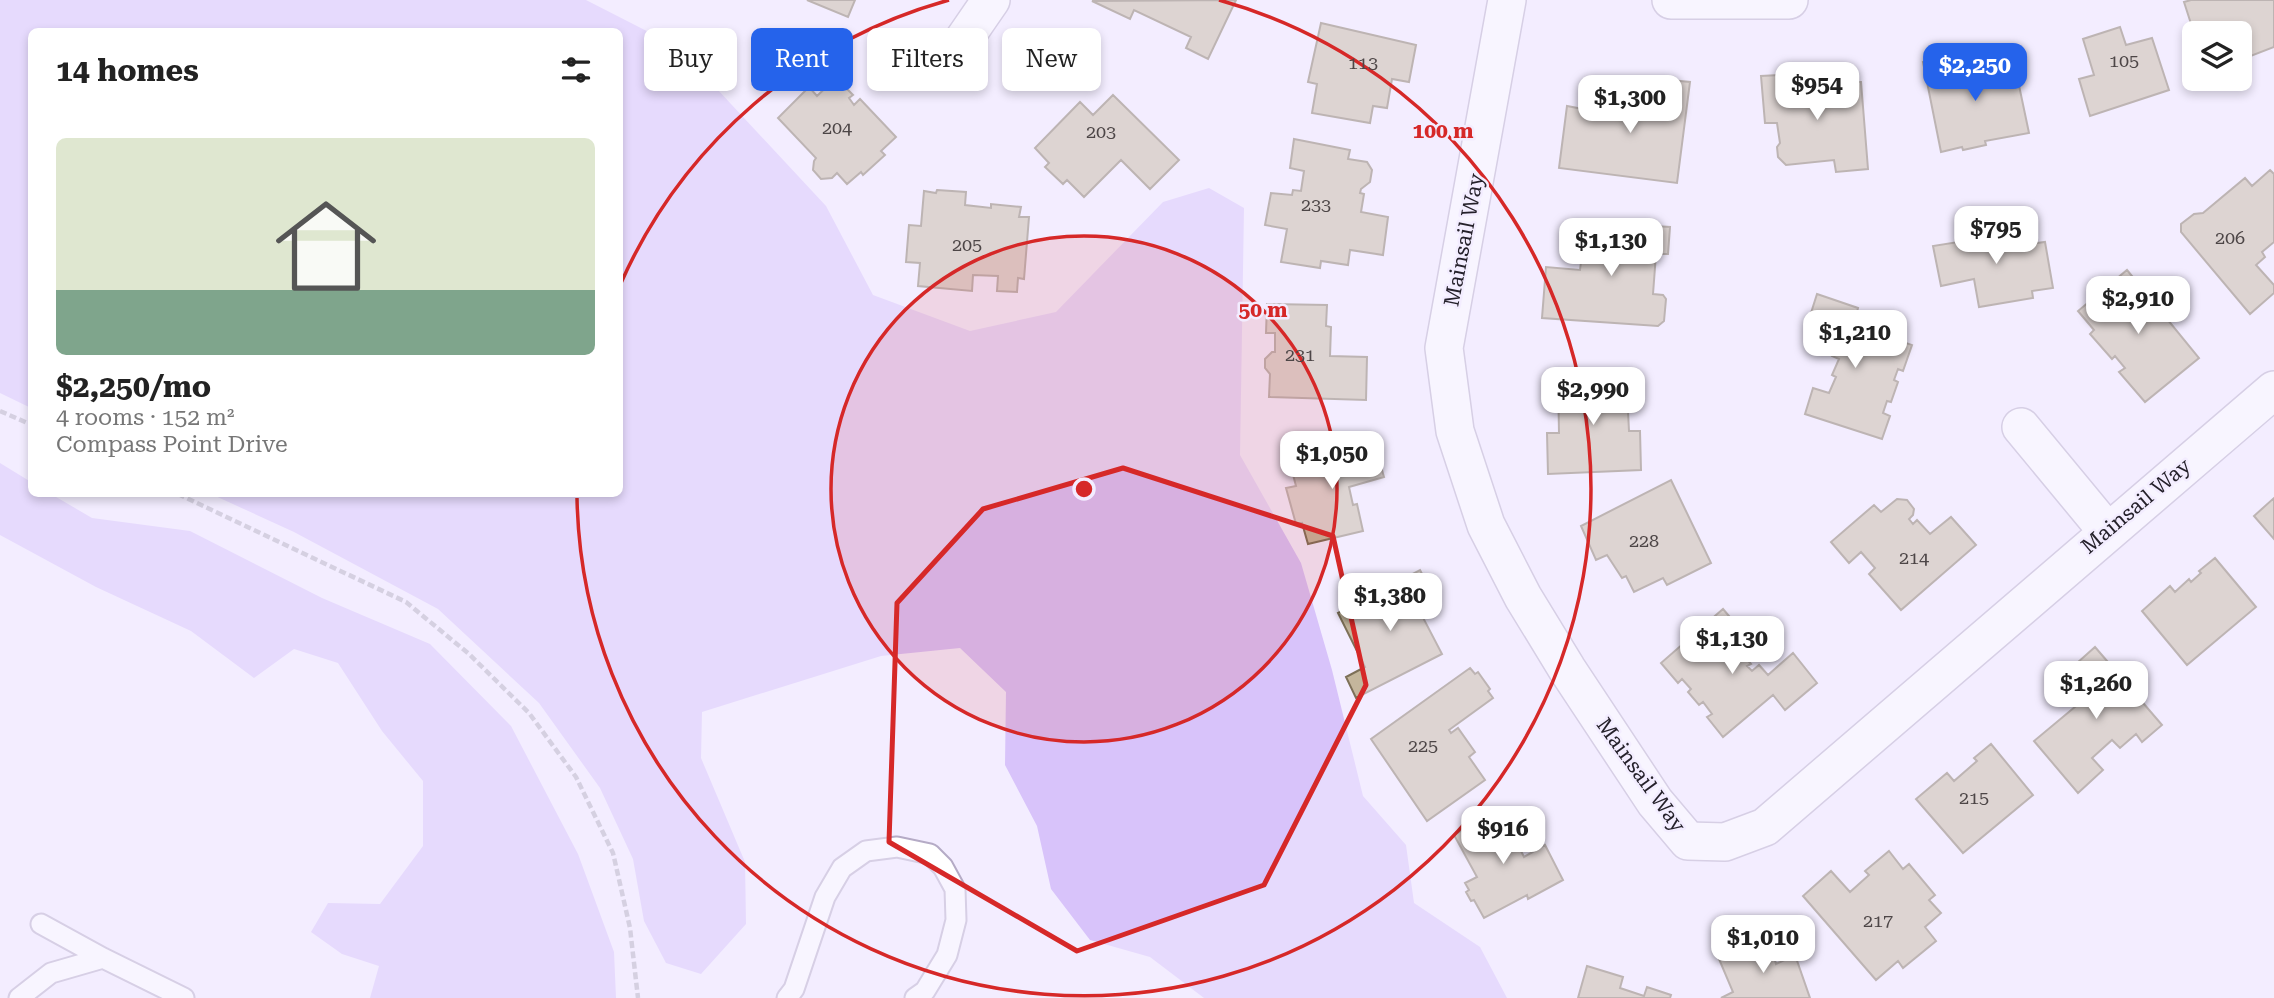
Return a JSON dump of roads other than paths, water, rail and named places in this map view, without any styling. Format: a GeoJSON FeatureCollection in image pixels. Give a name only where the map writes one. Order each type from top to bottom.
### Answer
{"type":"FeatureCollection","features":[{"type":"Feature","properties":{"kind":"street"},"geometry":{"type":"LineString","coordinates":[[972,28],[991,0]]}},
{"type":"Feature","properties":{"kind":"street","name":"Mainsail Way"},"geometry":{"type":"LineString","coordinates":[[1507,0],[1444,348],[1454,431],[1486,525],[1523,597],[1655,802],[1688,841],[1725,842],[1765,827],[2274,390]]}},
{"type":"Feature","properties":{"kind":"street"},"geometry":{"type":"LineString","coordinates":[[1671,0],[1789,0]]}},
{"type":"Feature","properties":{"kind":"street"},"geometry":{"type":"LineString","coordinates":[[2021,427],[2107,531]]}},
{"type":"Feature","properties":{"kind":"lane"},"geometry":{"type":"LineString","coordinates":[[787,998],[794,989],[825,897],[842,868],[866,850],[897,847],[930,854],[943,867],[955,889],[956,920],[947,955],[925,991],[915,998]]}},
{"type":"Feature","properties":{"kind":"lane"},"geometry":{"type":"LineString","coordinates":[[41,924],[184,998]]}},
{"type":"Feature","properties":{"kind":"lane"},"geometry":{"type":"LineString","coordinates":[[19,998],[51,973],[103,958]]}}]}
